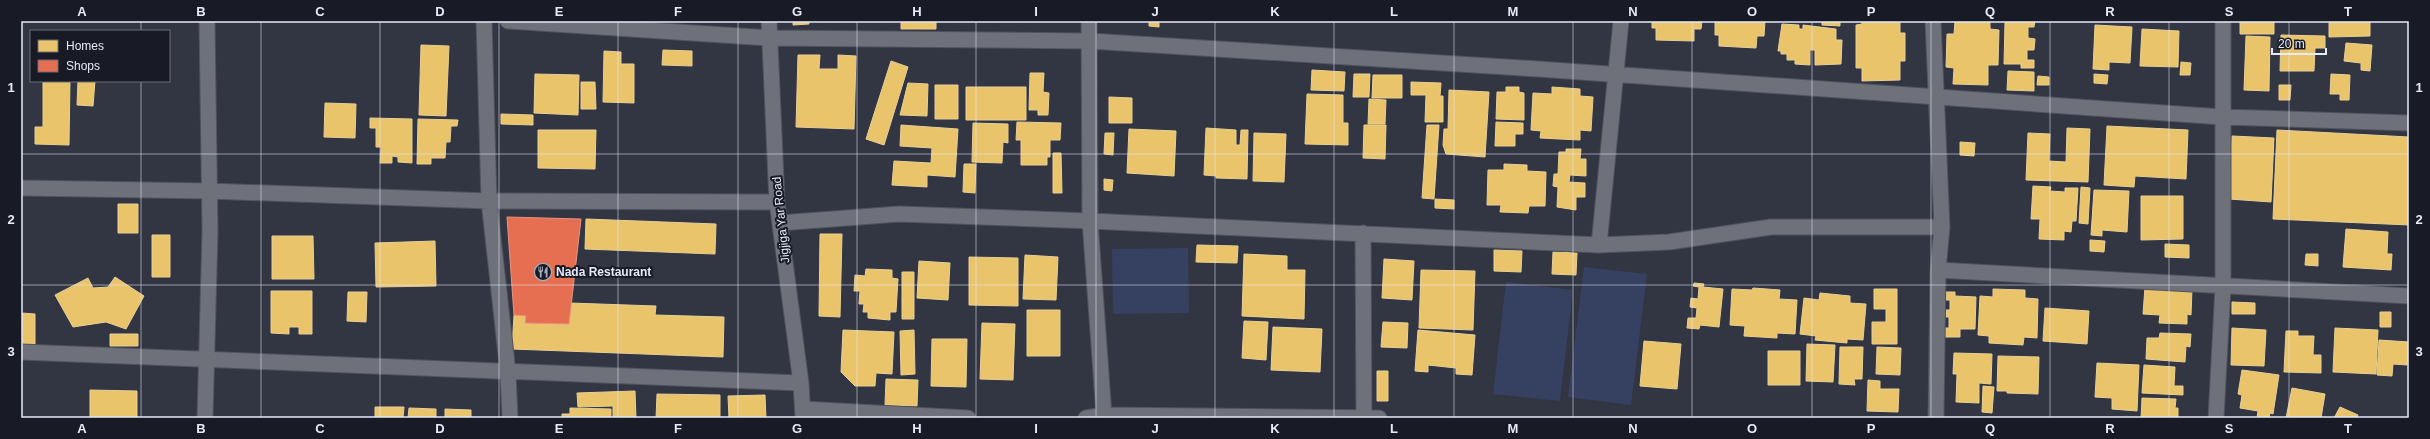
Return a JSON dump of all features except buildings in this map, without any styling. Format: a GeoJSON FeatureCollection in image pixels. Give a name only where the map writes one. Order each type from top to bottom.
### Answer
{"type":"FeatureCollection","features":[{"type":"Feature","properties":{"kind":"street"},"geometry":{"type":"LineString","coordinates":[[205,418],[209,191],[207,21]]}},
{"type":"Feature","properties":{"kind":"street"},"geometry":{"type":"LineString","coordinates":[[484,21],[489,201],[508,373],[510,418]]}},
{"type":"Feature","properties":{"kind":"street"},"geometry":{"type":"LineString","coordinates":[[508,21],[770,38],[1090,41],[1615,75],[2222,117],[2409,122]]}},
{"type":"Feature","properties":{"kind":"street","name":"Jigjiga Yar Road"},"geometry":{"type":"LineString","coordinates":[[769,21],[777,202],[801,383],[803,414]]}},
{"type":"Feature","properties":{"kind":"street"},"geometry":{"type":"LineString","coordinates":[[1089,21],[1090,221],[1104,415]]}},
{"type":"Feature","properties":{"kind":"street"},"geometry":{"type":"LineString","coordinates":[[1599,245],[1621,21]]}},
{"type":"Feature","properties":{"kind":"street"},"geometry":{"type":"LineString","coordinates":[[1933,21],[1942,227],[1938,270],[1936,418]]}},
{"type":"Feature","properties":{"kind":"street"},"geometry":{"type":"LineString","coordinates":[[2216,418],[2222,287],[2223,21]]}},
{"type":"Feature","properties":{"kind":"street"},"geometry":{"type":"LineString","coordinates":[[21,188],[209,191],[489,201],[777,202]]}},
{"type":"Feature","properties":{"kind":"street"},"geometry":{"type":"LineString","coordinates":[[780,223],[899,214],[1090,221],[1599,245],[1669,242],[1772,227],[1942,227]]}},
{"type":"Feature","properties":{"kind":"street"},"geometry":{"type":"LineString","coordinates":[[1363,234],[1364,417]]}},
{"type":"Feature","properties":{"kind":"street"},"geometry":{"type":"LineString","coordinates":[[1938,270],[2222,287],[2409,296]]}},
{"type":"Feature","properties":{"kind":"street"},"geometry":{"type":"LineString","coordinates":[[21,352],[508,373],[801,383]]}},
{"type":"Feature","properties":{"kind":"street"},"geometry":{"type":"LineString","coordinates":[[803,414],[968,418]]}},
{"type":"Feature","properties":{"kind":"street"},"geometry":{"type":"LineString","coordinates":[[1086,418],[1104,415],[1379,418]]}},
{"type":"Feature","properties":{"kind":"shaded area"},"geometry":{"type":"Polygon","coordinates":[[[1188,248],[1189,313],[1113,314],[1112,249],[1188,248]]]}},
{"type":"Feature","properties":{"kind":"shaded area"},"geometry":{"type":"Polygon","coordinates":[[[1584,267],[1647,274],[1631,405],[1568,397],[1584,267]]]}},
{"type":"Feature","properties":{"kind":"shaded area"},"geometry":{"type":"Polygon","coordinates":[[[1506,282],[1573,290],[1560,401],[1493,394],[1506,282]]]}},
{"type":"Feature","properties":{"kind":"place","name":"Nada Restaurant"},"geometry":{"type":"Point","coordinates":[543,272]}}]}
